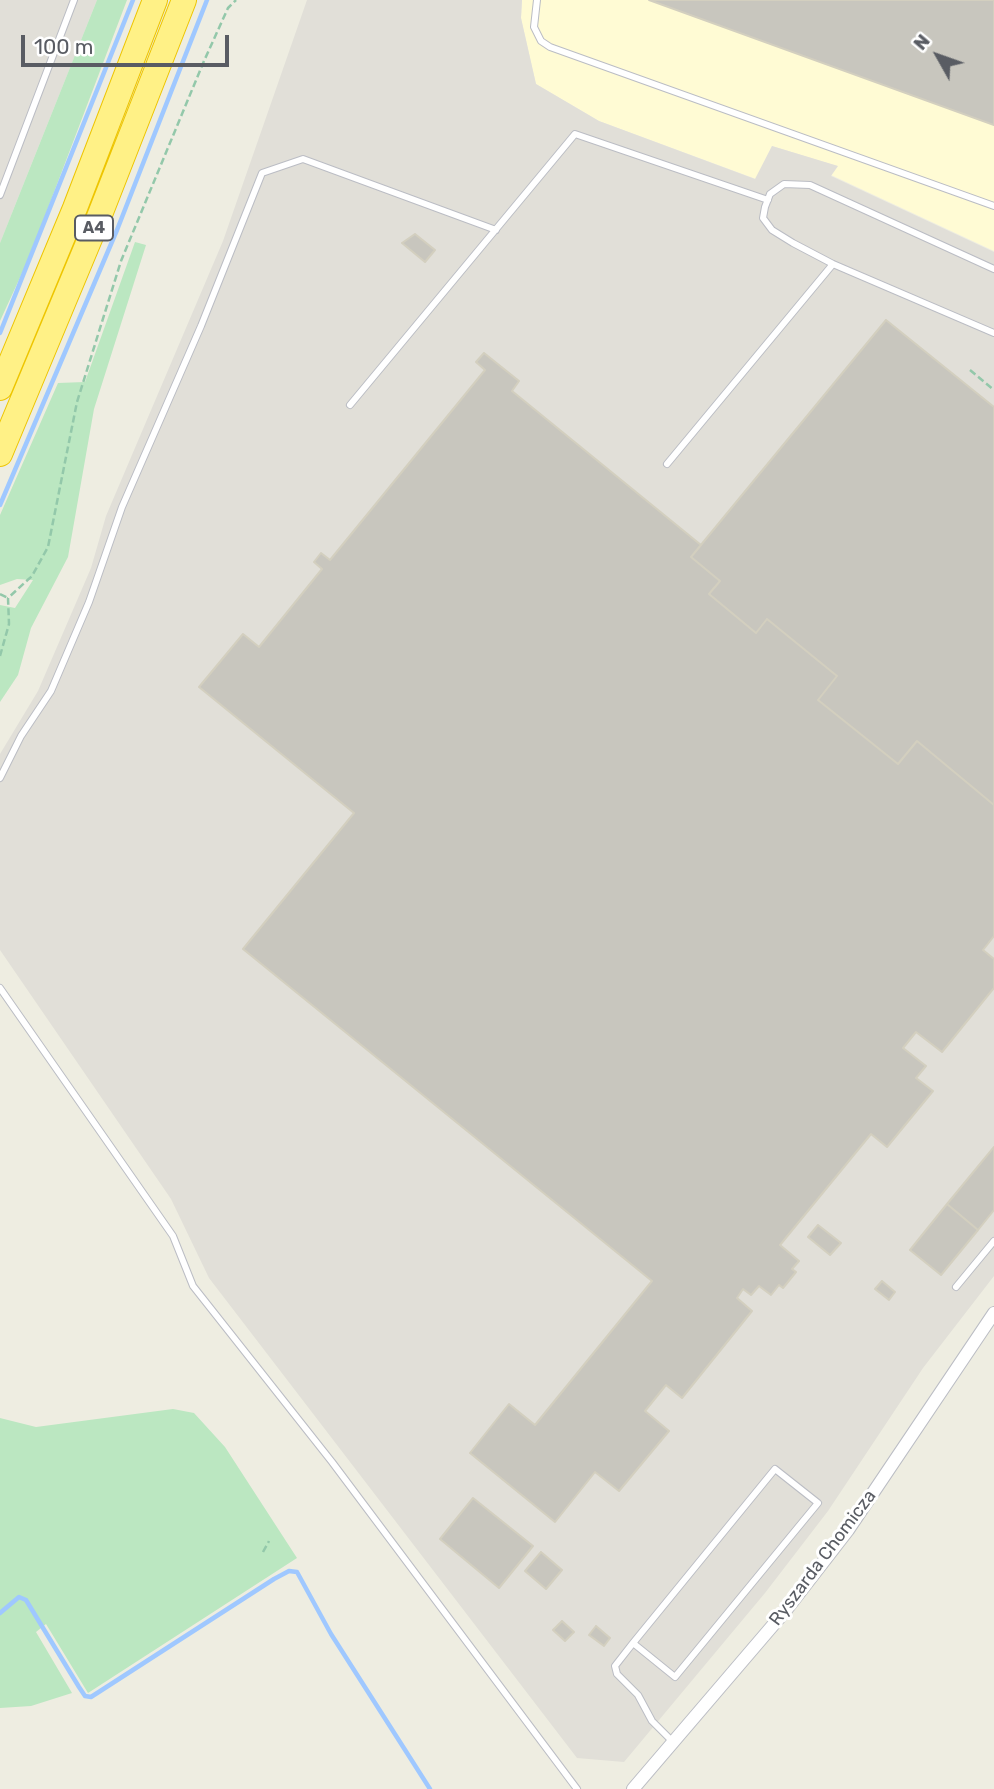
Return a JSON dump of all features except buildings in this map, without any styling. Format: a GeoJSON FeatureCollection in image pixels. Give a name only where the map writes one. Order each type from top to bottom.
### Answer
{"type":"FeatureCollection","features":[{"type":"Feature","properties":{"kind":"highway","name":"A4"},"geometry":{"type":"LineString","coordinates":[[0,388],[75,208],[155,0]]}},
{"type":"Feature","properties":{"kind":"highway","name":"A4"},"geometry":{"type":"LineString","coordinates":[[0,454],[94,228],[184,0]]}},
{"type":"Feature","properties":{"kind":"street","name":"Ryszarda Chomicza"},"geometry":{"type":"LineString","coordinates":[[633,1789],[778,1619],[848,1530],[994,1313]]}},
{"type":"Feature","properties":{"kind":"lane"},"geometry":{"type":"LineString","coordinates":[[0,195],[74,0]]}},
{"type":"Feature","properties":{"kind":"lane"},"geometry":{"type":"LineString","coordinates":[[537,0],[534,27],[541,41],[550,47],[994,206]]}},
{"type":"Feature","properties":{"kind":"lane"},"geometry":{"type":"LineString","coordinates":[[350,405],[575,134],[768,200]]}},
{"type":"Feature","properties":{"kind":"lane"},"geometry":{"type":"LineString","coordinates":[[0,778],[21,736],[51,691],[89,602],[122,507],[201,326],[262,173],[303,159],[496,230]]}},
{"type":"Feature","properties":{"kind":"lane"},"geometry":{"type":"LineString","coordinates":[[994,268],[810,185],[784,184],[770,194],[763,218],[772,230],[833,264],[994,332]]}},
{"type":"Feature","properties":{"kind":"lane"},"geometry":{"type":"LineString","coordinates":[[667,464],[833,264]]}},
{"type":"Feature","properties":{"kind":"lane"},"geometry":{"type":"LineString","coordinates":[[0,988],[173,1236],[193,1286],[332,1462],[577,1789]]}},
{"type":"Feature","properties":{"kind":"lane"},"geometry":{"type":"LineString","coordinates":[[956,1287],[994,1241]]}},
{"type":"Feature","properties":{"kind":"lane"},"geometry":{"type":"LineString","coordinates":[[633,1643],[675,1677],[818,1503],[775,1469],[633,1643],[615,1666],[617,1674],[638,1695],[661,1732],[673,1742]]}},
{"type":"Feature","properties":{"kind":"path"},"geometry":{"type":"LineString","coordinates":[[8,597],[32,576],[48,547],[77,402],[121,261],[204,61],[228,8],[236,0]]}},
{"type":"Feature","properties":{"kind":"path"},"geometry":{"type":"LineString","coordinates":[[970,370],[994,390]]}},
{"type":"Feature","properties":{"kind":"path"},"geometry":{"type":"LineString","coordinates":[[0,594],[8,597]]}},
{"type":"Feature","properties":{"kind":"path"},"geometry":{"type":"LineString","coordinates":[[0,656],[9,625],[8,597]]}},
{"type":"Feature","properties":{"kind":"path"},"geometry":{"type":"LineString","coordinates":[[262,1552],[269,1541]]}},
{"type":"Feature","properties":{"kind":"shaded area"},"geometry":{"type":"Polygon","coordinates":[[[0,0],[97,0],[0,243],[0,0]]]}},
{"type":"Feature","properties":{"kind":"shaded area"},"geometry":{"type":"Polygon","coordinates":[[[307,0],[522,0],[521,18],[536,84],[599,121],[755,179],[772,146],[838,166],[831,176],[994,252],[994,1276],[923,1368],[828,1511],[765,1593],[624,1762],[577,1758],[209,1278],[171,1199],[0,950],[0,754],[38,691],[91,568],[106,516],[223,241],[307,0]]]}},
{"type":"Feature","properties":{"kind":"shaded area"},"geometry":{"type":"Polygon","coordinates":[[[522,0],[994,0],[994,251],[831,175],[837,166],[772,146],[756,179],[599,121],[536,84],[521,18],[522,0]]]}},
{"type":"Feature","properties":{"kind":"green space"},"geometry":{"type":"Polygon","coordinates":[[[97,0],[127,0],[29,258],[0,321],[0,243],[97,0]]]}},
{"type":"Feature","properties":{"kind":"green space"},"geometry":{"type":"Polygon","coordinates":[[[135,242],[146,245],[94,409],[68,557],[31,628],[18,675],[0,702],[0,605],[15,608],[33,580],[17,579],[0,585],[0,515],[58,383],[85,382],[135,242]]]}},
{"type":"Feature","properties":{"kind":"green space"},"geometry":{"type":"Polygon","coordinates":[[[173,1409],[194,1413],[225,1447],[297,1558],[88,1693],[46,1624],[36,1632],[72,1693],[31,1706],[0,1708],[0,1418],[36,1427],[173,1409]]]}},
{"type":"Feature","properties":{"kind":"waterway"},"geometry":{"type":"LineString","coordinates":[[0,333],[133,0]]}},
{"type":"Feature","properties":{"kind":"waterway"},"geometry":{"type":"LineString","coordinates":[[0,505],[117,230],[207,0]]}},
{"type":"Feature","properties":{"kind":"waterway"},"geometry":{"type":"LineString","coordinates":[[0,1613],[19,1597],[26,1600],[85,1696],[91,1697],[274,1579],[289,1571],[297,1572],[331,1634],[430,1789]]}}]}
